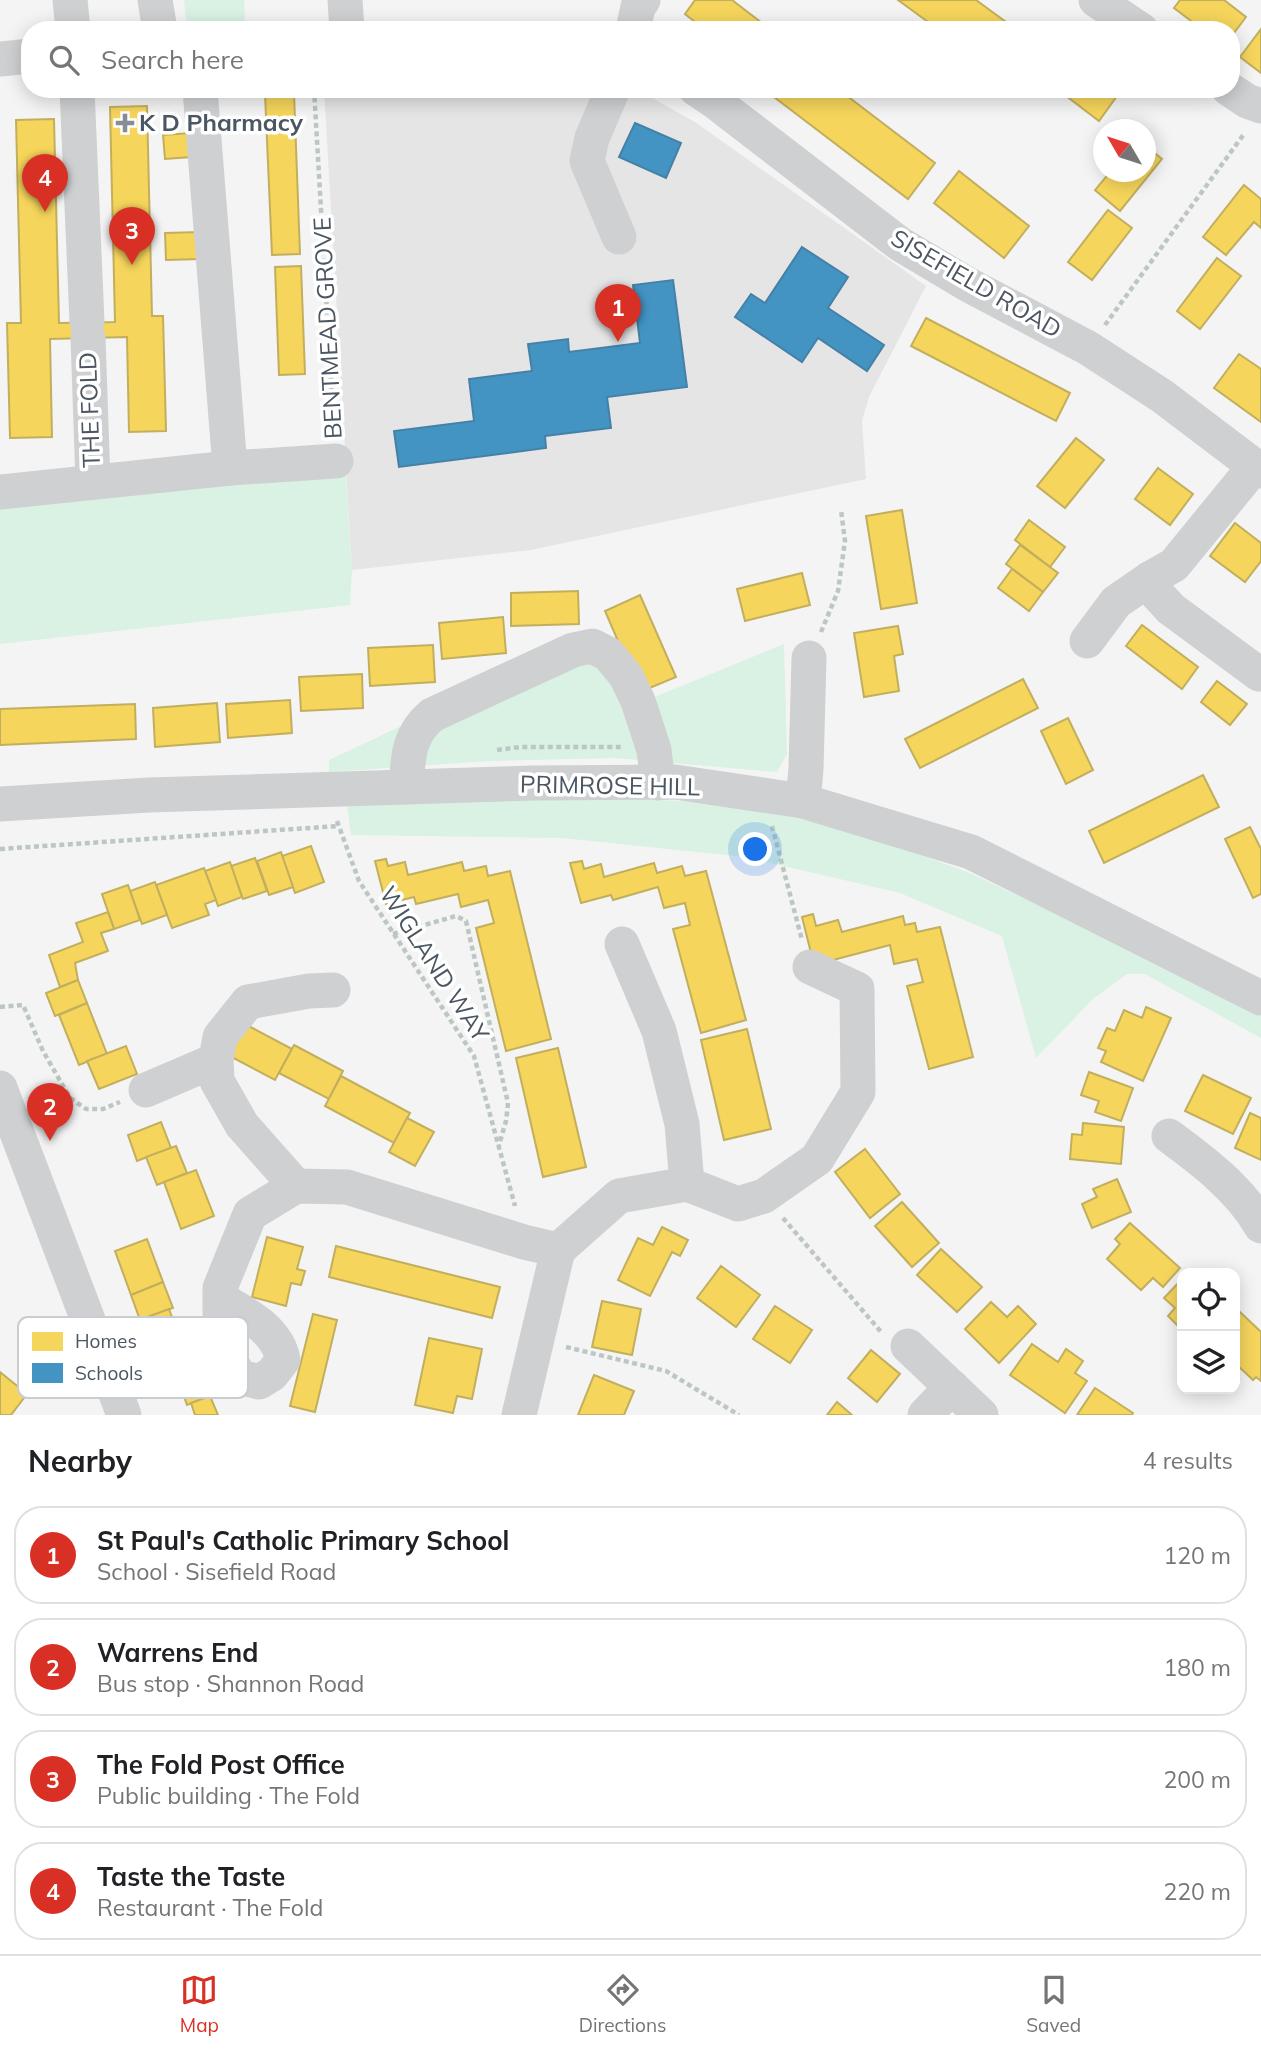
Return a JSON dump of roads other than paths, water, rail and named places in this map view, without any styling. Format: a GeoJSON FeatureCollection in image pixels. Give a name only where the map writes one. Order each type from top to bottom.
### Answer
{"type":"FeatureCollection","features":[{"type":"Feature","properties":{"kind":"street"},"geometry":{"type":"LineString","coordinates":[[70,0],[72,21]]}},
{"type":"Feature","properties":{"kind":"street"},"geometry":{"type":"LineString","coordinates":[[155,0],[158,21]]}},
{"type":"Feature","properties":{"kind":"street"},"geometry":{"type":"LineString","coordinates":[[345,0],[346,21]]}},
{"type":"Feature","properties":{"kind":"street"},"geometry":{"type":"LineString","coordinates":[[635,21],[638,7],[643,0]]}},
{"type":"Feature","properties":{"kind":"street"},"geometry":{"type":"LineString","coordinates":[[1096,0],[1128,21]]}},
{"type":"Feature","properties":{"kind":"street"},"geometry":{"type":"LineString","coordinates":[[0,59],[21,57]]}},
{"type":"Feature","properties":{"kind":"street","name":"THE FOLD"},"geometry":{"type":"LineString","coordinates":[[77,98],[93,482]]}},
{"type":"Feature","properties":{"kind":"street"},"geometry":{"type":"LineString","coordinates":[[201,98],[230,468]]}},
{"type":"Feature","properties":{"kind":"street"},"geometry":{"type":"LineString","coordinates":[[609,98],[592,138],[587,161],[619,236]]}},
{"type":"Feature","properties":{"kind":"street","name":"SISEFIELD ROAD"},"geometry":{"type":"LineString","coordinates":[[709,98],[900,244],[967,284],[1088,348],[1162,396],[1257,469]]}},
{"type":"Feature","properties":{"kind":"street","name":"BENTMEAD GROVE"},"geometry":{"type":"LineString","coordinates":[[0,492],[230,468],[336,461]]}},
{"type":"Feature","properties":{"kind":"street"},"geometry":{"type":"LineString","coordinates":[[1087,641],[1116,602],[1174,565],[1257,469]]}},
{"type":"Feature","properties":{"kind":"street"},"geometry":{"type":"LineString","coordinates":[[1151,578],[1158,595],[1171,609],[1259,674]]}},
{"type":"Feature","properties":{"kind":"street"},"geometry":{"type":"LineString","coordinates":[[406,787],[412,740],[420,725],[432,715],[573,650],[592,646],[608,654],[626,676],[638,701],[654,750],[658,783]]}},
{"type":"Feature","properties":{"kind":"street"},"geometry":{"type":"LineString","coordinates":[[803,801],[809,658]]}},
{"type":"Feature","properties":{"kind":"street","name":"PRIMROSE HILL"},"geometry":{"type":"LineString","coordinates":[[0,804],[149,795],[331,789],[675,782],[803,801],[971,852],[1261,998]]}},
{"type":"Feature","properties":{"kind":"street"},"geometry":{"type":"LineString","coordinates":[[622,944],[659,1031],[682,1124],[687,1184]]}},
{"type":"Feature","properties":{"kind":"street"},"geometry":{"type":"LineString","coordinates":[[519,1415],[558,1250],[619,1196],[687,1184],[738,1204],[764,1196],[817,1159],[858,1092],[857,989],[810,967]]}},
{"type":"Feature","properties":{"kind":"street"},"geometry":{"type":"LineString","coordinates":[[296,1186],[243,1125],[217,1080],[215,1060],[220,1037],[248,1002],[309,991],[333,990]]}},
{"type":"Feature","properties":{"kind":"street"},"geometry":{"type":"LineString","coordinates":[[146,1090],[215,1060]]}},
{"type":"Feature","properties":{"kind":"street"},"geometry":{"type":"LineString","coordinates":[[0,1088],[85,1317]]}},
{"type":"Feature","properties":{"kind":"street"},"geometry":{"type":"LineString","coordinates":[[1169,1136],[1203,1161],[1237,1194],[1254,1213],[1261,1226]]}},
{"type":"Feature","properties":{"kind":"street"},"geometry":{"type":"LineString","coordinates":[[220,1299],[220,1287],[250,1214],[296,1186],[347,1186],[524,1242],[558,1250]]}},
{"type":"Feature","properties":{"kind":"street"},"geometry":{"type":"LineString","coordinates":[[908,1346],[981,1415]]}},
{"type":"Feature","properties":{"kind":"street"},"geometry":{"type":"LineString","coordinates":[[925,1415],[952,1387]]}},
{"type":"Feature","properties":{"kind":"place","name":"K D Pharmacy"},"geometry":{"type":"Point","coordinates":[125,123]}},
{"type":"Feature","properties":{"kind":"place","name":"Taste the Taste"},"geometry":{"type":"Point","coordinates":[45,212]}},
{"type":"Feature","properties":{"kind":"place","name":"The Fold Post Office"},"geometry":{"type":"Point","coordinates":[132,265]}},
{"type":"Feature","properties":{"kind":"place","name":"St Paul's Catholic Primary School"},"geometry":{"type":"Point","coordinates":[618,342]}},
{"type":"Feature","properties":{"kind":"place","name":"Warrens End"},"geometry":{"type":"Point","coordinates":[50,1141]}}]}
